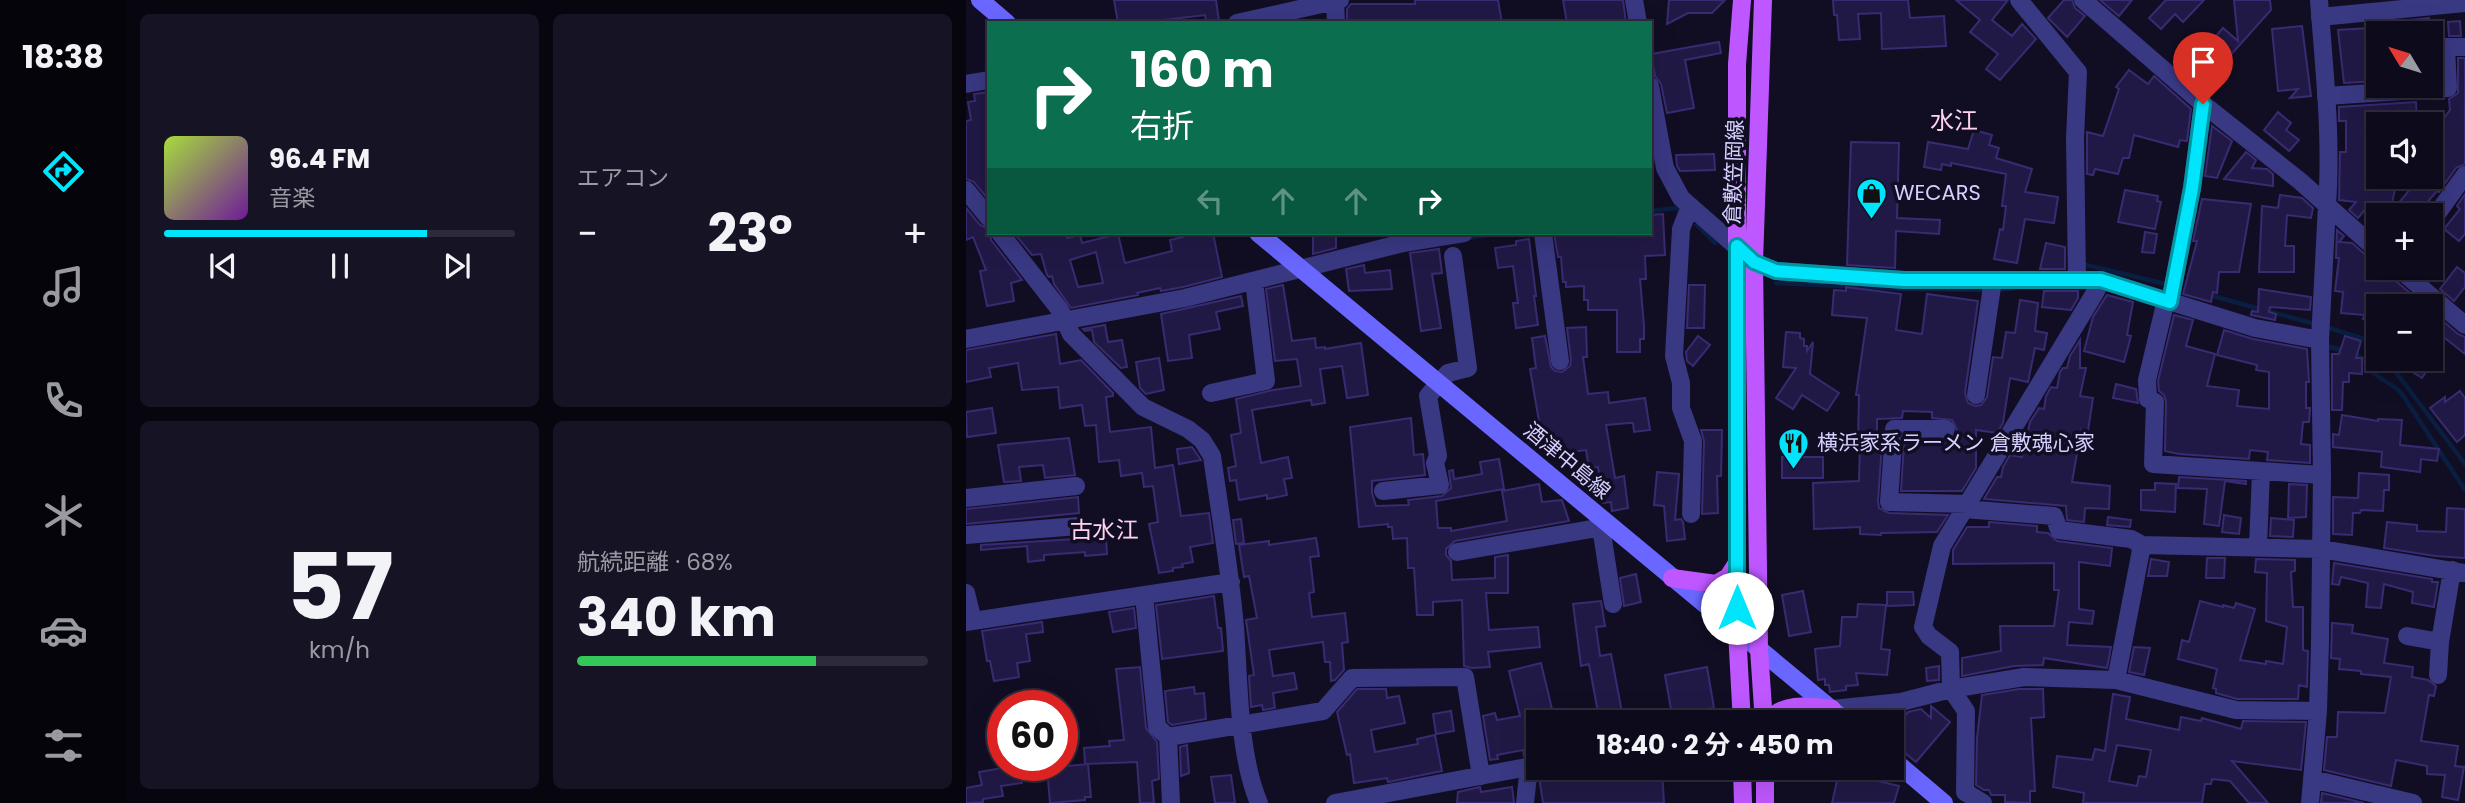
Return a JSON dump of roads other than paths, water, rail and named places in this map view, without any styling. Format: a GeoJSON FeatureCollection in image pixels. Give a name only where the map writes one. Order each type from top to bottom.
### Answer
{"type":"FeatureCollection","features":[{"type":"Feature","properties":{"kind":"main road"},"geometry":{"type":"LineString","coordinates":[[980,0],[1005,21]]}},
{"type":"Feature","properties":{"kind":"main road","name":"倉敷笠岡線"},"geometry":{"type":"LineString","coordinates":[[1739,710],[1737,64],[1742,0]]}},
{"type":"Feature","properties":{"kind":"main road","name":"倉敷笠岡線"},"geometry":{"type":"LineString","coordinates":[[1763,0],[1754,262],[1759,649],[1766,710]]}},
{"type":"Feature","properties":{"kind":"main road","name":"酒津中島線"},"geometry":{"type":"LineString","coordinates":[[1260,235],[1605,526],[1832,709]]}},
{"type":"Feature","properties":{"kind":"main road"},"geometry":{"type":"LineString","coordinates":[[1672,578],[1716,584],[1728,577],[1737,563]]}},
{"type":"Feature","properties":{"kind":"main road"},"geometry":{"type":"LineString","coordinates":[[1786,710],[1794,706],[1832,709]]}},
{"type":"Feature","properties":{"kind":"main road"},"geometry":{"type":"LineString","coordinates":[[1904,769],[1944,803]]}},
{"type":"Feature","properties":{"kind":"main road"},"geometry":{"type":"LineString","coordinates":[[1742,780],[1743,803]]}},
{"type":"Feature","properties":{"kind":"main road"},"geometry":{"type":"LineString","coordinates":[[1765,780],[1765,803]]}},
{"type":"Feature","properties":{"kind":"street"},"geometry":{"type":"LineString","coordinates":[[1634,0],[1638,21]]}},
{"type":"Feature","properties":{"kind":"street"},"geometry":{"type":"LineString","coordinates":[[2020,0],[2078,72],[2075,138],[2077,280]]}},
{"type":"Feature","properties":{"kind":"street"},"geometry":{"type":"LineString","coordinates":[[2083,0],[2366,239]]}},
{"type":"Feature","properties":{"kind":"street"},"geometry":{"type":"LineString","coordinates":[[1246,21],[1337,1],[1336,21]]}},
{"type":"Feature","properties":{"kind":"street"},"geometry":{"type":"LineString","coordinates":[[2310,803],[2318,711],[2322,475],[2320,340],[2329,174],[2319,8],[2465,3]]}},
{"type":"Feature","properties":{"kind":"street"},"geometry":{"type":"LineString","coordinates":[[2326,96],[2448,88],[2446,47],[2465,47]]}},
{"type":"Feature","properties":{"kind":"street"},"geometry":{"type":"LineString","coordinates":[[966,85],[987,80]]}},
{"type":"Feature","properties":{"kind":"street"},"geometry":{"type":"LineString","coordinates":[[2203,104],[2192,188],[2169,297],[2147,380],[2148,400],[2155,402],[2152,464],[2322,475]]}},
{"type":"Feature","properties":{"kind":"street"},"geometry":{"type":"LineString","coordinates":[[1652,106],[1655,136],[1665,168],[1681,198],[1754,262],[1776,271],[1904,280],[2101,280],[2169,297],[2255,328],[2320,340]]}},
{"type":"Feature","properties":{"kind":"street"},"geometry":{"type":"LineString","coordinates":[[2443,205],[2465,175]]}},
{"type":"Feature","properties":{"kind":"street"},"geometry":{"type":"LineString","coordinates":[[966,190],[987,216]]}},
{"type":"Feature","properties":{"kind":"street"},"geometry":{"type":"LineString","coordinates":[[1690,206],[1681,229],[1674,356],[1681,383],[1681,408],[1693,441],[1691,514]]}},
{"type":"Feature","properties":{"kind":"street"},"geometry":{"type":"LineString","coordinates":[[1002,235],[1060,310],[1071,334],[1143,407],[1188,429],[1202,440],[1212,456],[1231,582],[1243,725],[1251,784],[1259,803]]}},
{"type":"Feature","properties":{"kind":"street"},"geometry":{"type":"LineString","coordinates":[[966,339],[1185,298],[1403,243],[1452,235]]}},
{"type":"Feature","properties":{"kind":"street"},"geometry":{"type":"LineString","coordinates":[[1543,235],[1560,361]]}},
{"type":"Feature","properties":{"kind":"street"},"geometry":{"type":"LineString","coordinates":[[1383,491],[1440,485],[1428,396],[1448,373],[1468,368],[1453,256]]}},
{"type":"Feature","properties":{"kind":"street"},"geometry":{"type":"LineString","coordinates":[[1976,394],[1993,280]]}},
{"type":"Feature","properties":{"kind":"street"},"geometry":{"type":"LineString","coordinates":[[1983,803],[1965,792],[1966,711],[1951,689],[1950,652],[1929,636],[1923,627],[1942,546],[2101,280]]}},
{"type":"Feature","properties":{"kind":"street"},"geometry":{"type":"LineString","coordinates":[[2412,280],[2465,325]]}},
{"type":"Feature","properties":{"kind":"street"},"geometry":{"type":"LineString","coordinates":[[1211,393],[1266,382],[1254,281]]}},
{"type":"Feature","properties":{"kind":"street"},"geometry":{"type":"LineString","coordinates":[[1946,429],[1894,429],[1889,502],[1966,506],[2054,516],[2059,530],[2131,539],[2142,545],[2321,549],[2458,571],[2440,642],[2438,675]]}},
{"type":"Feature","properties":{"kind":"street"},"geometry":{"type":"LineString","coordinates":[[2258,547],[2261,471]]}},
{"type":"Feature","properties":{"kind":"street"},"geometry":{"type":"LineString","coordinates":[[966,498],[1076,486]]}},
{"type":"Feature","properties":{"kind":"street"},"geometry":{"type":"LineString","coordinates":[[966,535],[1077,526]]}},
{"type":"Feature","properties":{"kind":"street"},"geometry":{"type":"LineString","coordinates":[[1457,552],[1605,526],[1613,604]]}},
{"type":"Feature","properties":{"kind":"street"},"geometry":{"type":"LineString","coordinates":[[2116,680],[2142,545]]}},
{"type":"Feature","properties":{"kind":"street"},"geometry":{"type":"LineString","coordinates":[[966,593],[970,622],[1231,582]]}},
{"type":"Feature","properties":{"kind":"street"},"geometry":{"type":"LineString","coordinates":[[1144,595],[1157,727],[1168,737],[1171,803]]}},
{"type":"Feature","properties":{"kind":"street"},"geometry":{"type":"LineString","coordinates":[[2407,636],[2440,642]]}},
{"type":"Feature","properties":{"kind":"street"},"geometry":{"type":"LineString","coordinates":[[1168,737],[1323,711],[1352,678],[1465,677],[1481,776]]}},
{"type":"Feature","properties":{"kind":"street"},"geometry":{"type":"LineString","coordinates":[[1832,709],[1901,702],[1951,689],[2024,677],[2116,680],[2236,710],[2318,711]]}},
{"type":"Feature","properties":{"kind":"street"},"geometry":{"type":"LineString","coordinates":[[1335,803],[1526,768]]}},
{"type":"Feature","properties":{"kind":"street"},"geometry":{"type":"LineString","coordinates":[[2312,779],[2413,803]]}},
{"type":"Feature","properties":{"kind":"street"},"geometry":{"type":"LineString","coordinates":[[1525,803],[1531,780]]}},
{"type":"Feature","properties":{"kind":"waterway"},"geometry":{"type":"LineString","coordinates":[[1652,211],[1677,208]]}},
{"type":"Feature","properties":{"kind":"waterway"},"geometry":{"type":"LineString","coordinates":[[1697,225],[1715,243]]}},
{"type":"Feature","properties":{"kind":"waterway"},"geometry":{"type":"LineString","coordinates":[[1469,238],[1488,235]]}},
{"type":"Feature","properties":{"kind":"waterway"},"geometry":{"type":"LineString","coordinates":[[2082,264],[2170,285]]}},
{"type":"Feature","properties":{"kind":"waterway"},"geometry":{"type":"LineString","coordinates":[[1776,283],[1987,290]]}},
{"type":"Feature","properties":{"kind":"waterway"},"geometry":{"type":"LineString","coordinates":[[2001,290],[2014,288]]}},
{"type":"Feature","properties":{"kind":"waterway"},"geometry":{"type":"LineString","coordinates":[[2209,295],[2315,324]]}},
{"type":"Feature","properties":{"kind":"waterway"},"geometry":{"type":"LineString","coordinates":[[2329,328],[2366,340]]}},
{"type":"Feature","properties":{"kind":"waterway"},"geometry":{"type":"LineString","coordinates":[[2326,346],[2345,351]]}},
{"type":"Feature","properties":{"kind":"waterway"},"geometry":{"type":"LineString","coordinates":[[2353,354],[2363,359],[2377,376],[2402,394],[2465,490]]}},
{"type":"Feature","properties":{"kind":"waterway"},"geometry":{"type":"LineString","coordinates":[[2395,371],[2465,464]]}},
{"type":"Feature","properties":{"kind":"place","name":"WECARS"},"geometry":{"type":"Point","coordinates":[1871,220]}},
{"type":"Feature","properties":{"kind":"place","name":"横浜家系ラーメン 倉敷魂心家"},"geometry":{"type":"Point","coordinates":[1794,470]}},
{"type":"Feature","properties":{"kind":"district","name":"水江"},"geometry":{"type":"Point","coordinates":[1954,121]}},
{"type":"Feature","properties":{"kind":"district","name":"古水江"},"geometry":{"type":"Point","coordinates":[1104,530]}}]}
